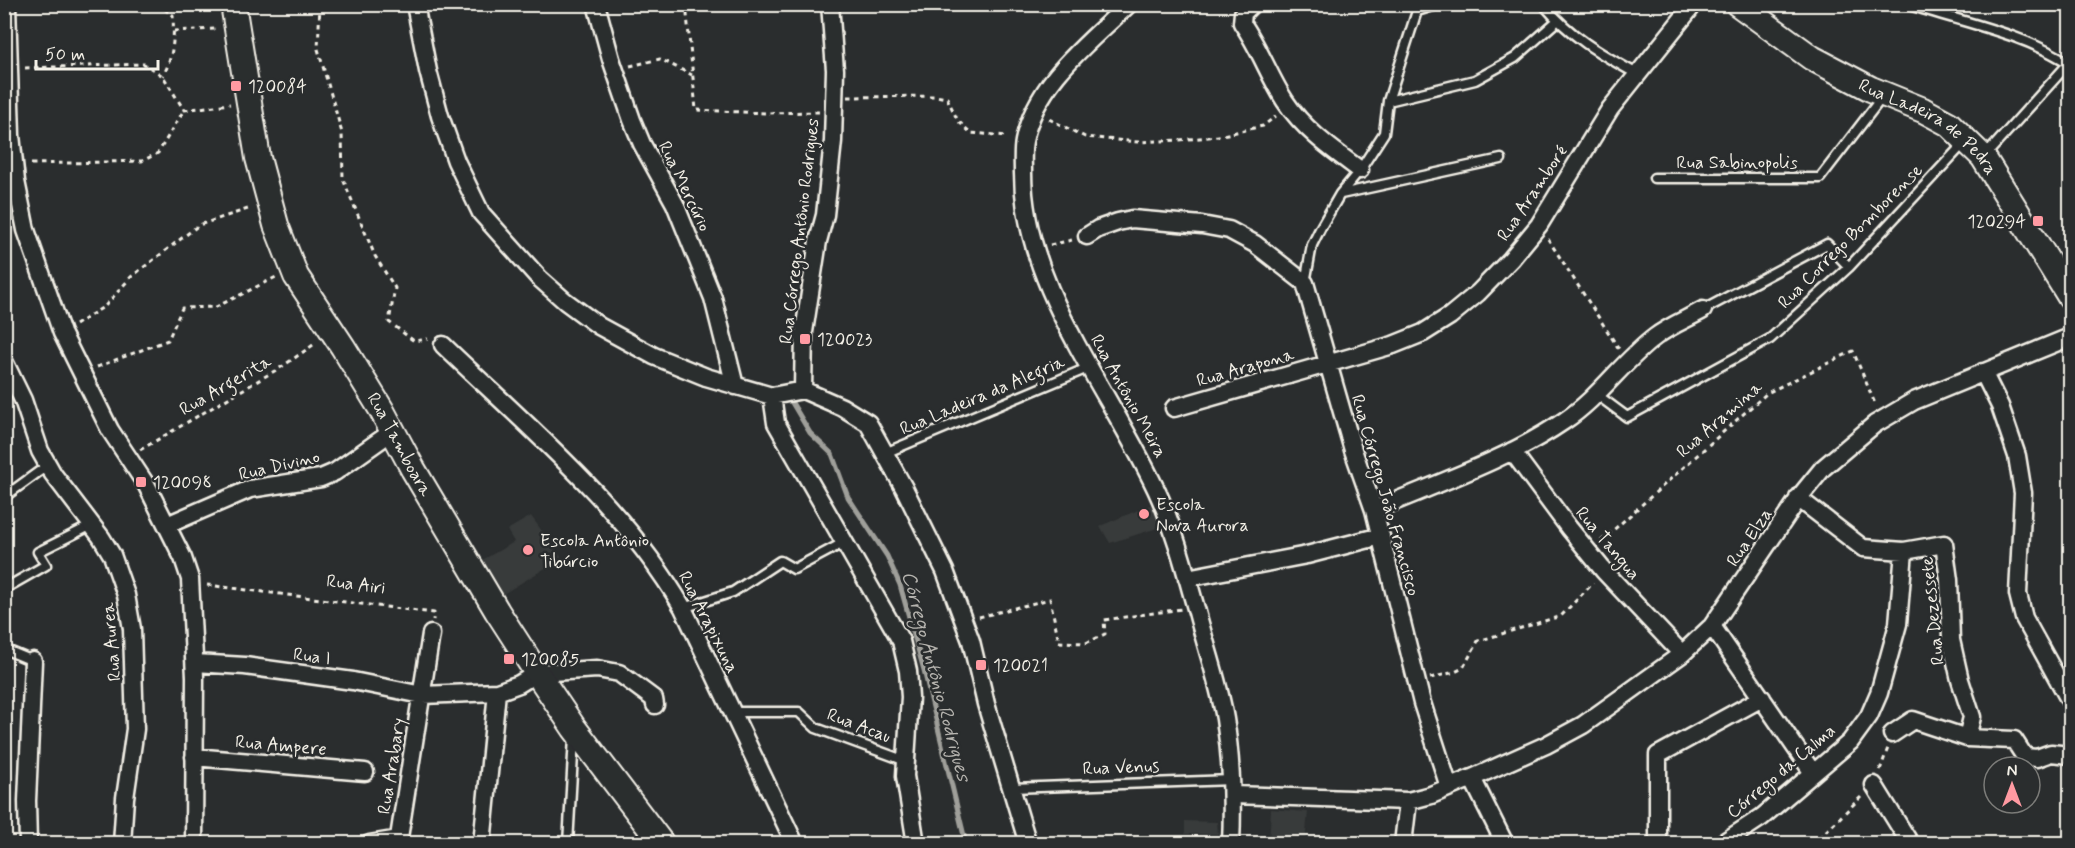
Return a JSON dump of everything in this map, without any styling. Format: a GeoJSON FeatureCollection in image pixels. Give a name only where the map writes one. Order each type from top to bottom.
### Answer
{"type":"FeatureCollection","features":[{"type":"Feature","properties":{"kind":"street"},"geometry":{"type":"LineString","coordinates":[[7,4],[6,36],[11,135],[26,230],[62,333],[110,430],[147,486],[167,525],[183,558],[190,583],[195,663],[194,843]]}},
{"type":"Feature","properties":{"kind":"street","name":"Rua Tamboara"},"geometry":{"type":"LineString","coordinates":[[233,4],[258,158],[293,269],[381,408],[418,479],[497,611],[647,833],[662,843]]}},
{"type":"Feature","properties":{"kind":"street"},"geometry":{"type":"LineString","coordinates":[[415,4],[428,71],[448,143],[481,213],[539,278],[599,326],[654,356],[735,386],[772,396],[803,390],[842,407],[868,423],[945,571],[971,641],[986,704],[1028,843]]}},
{"type":"Feature","properties":{"kind":"street","name":"Rua Mercúrio"},"geometry":{"type":"LineString","coordinates":[[596,4],[615,70],[636,128],[675,204],[713,298],[735,386]]}},
{"type":"Feature","properties":{"kind":"street","name":"Rua Córrego Antônio Rodrigues"},"geometry":{"type":"LineString","coordinates":[[803,390],[804,332],[825,215],[833,141],[835,70],[830,4]]}},
{"type":"Feature","properties":{"kind":"street","name":"Rua Antônio Meira"},"geometry":{"type":"LineString","coordinates":[[1129,4],[1071,58],[1053,79],[1034,111],[1023,143],[1023,192],[1036,249],[1058,309],[1149,474],[1161,501],[1187,578],[1225,718],[1233,787],[1231,843]]}},
{"type":"Feature","properties":{"kind":"street"},"geometry":{"type":"LineString","coordinates":[[1252,4],[1243,13],[1242,23],[1290,107],[1310,130],[1360,170]]}},
{"type":"Feature","properties":{"kind":"street","name":"Rua Aramboré"},"geometry":{"type":"LineString","coordinates":[[1327,364],[1394,345],[1423,333],[1450,316],[1479,293],[1539,225],[1610,109],[1694,4]]}},
{"type":"Feature","properties":{"kind":"street","name":"Rua Ladeira de Pedra"},"geometry":{"type":"LineString","coordinates":[[1738,4],[1812,58],[1949,124],[1975,149],[2070,297]]}},
{"type":"Feature","properties":{"kind":"street"},"geometry":{"type":"LineString","coordinates":[[1087,236],[1108,225],[1132,219],[1202,225],[1229,230],[1255,244],[1305,283]]}},
{"type":"Feature","properties":{"kind":"street","name":"Rua Córrego João Francisco"},"geometry":{"type":"LineString","coordinates":[[1305,283],[1353,450],[1374,510],[1417,681],[1449,787]]}},
{"type":"Feature","properties":{"kind":"street"},"geometry":{"type":"LineString","coordinates":[[1374,510],[1512,451],[1565,420],[1596,394],[1656,336],[1703,310]]}},
{"type":"Feature","properties":{"kind":"street","name":"Rua Elza"},"geometry":{"type":"LineString","coordinates":[[1233,787],[1408,801],[1431,795],[1546,745],[1583,725],[1682,654],[1712,626],[1798,498],[1823,468],[1856,439],[1881,420],[1914,401],[2070,337]]}},
{"type":"Feature","properties":{"kind":"street","name":"Rua Arapixuna"},"geometry":{"type":"LineString","coordinates":[[443,345],[617,515],[663,574],[682,608],[795,843]]}},
{"type":"Feature","properties":{"kind":"street","name":"Rua Aurea"},"geometry":{"type":"LineString","coordinates":[[4,361],[23,400],[40,451],[93,525],[111,555],[126,595],[132,629],[135,729],[125,798],[122,843]]}},
{"type":"Feature","properties":{"kind":"street","name":"Rua Arapona"},"geometry":{"type":"LineString","coordinates":[[1174,408],[1327,364]]}},
{"type":"Feature","properties":{"kind":"street"},"geometry":{"type":"LineString","coordinates":[[1983,372],[2000,406],[2017,456],[2023,493],[2018,594],[2022,610],[2035,639],[2070,700]]}},
{"type":"Feature","properties":{"kind":"street"},"geometry":{"type":"LineString","coordinates":[[772,396],[776,423],[901,642],[908,671],[910,697],[904,776],[916,843]]}},
{"type":"Feature","properties":{"kind":"street","name":"Rua Divino"},"geometry":{"type":"LineString","coordinates":[[167,525],[250,489],[321,478],[335,472],[393,431]]}},
{"type":"Feature","properties":{"kind":"street","name":"Rua Tangua"},"geometry":{"type":"LineString","coordinates":[[1512,451],[1588,552],[1682,654]]}},
{"type":"Feature","properties":{"kind":"street"},"geometry":{"type":"LineString","coordinates":[[1798,498],[1863,548],[1904,551]]}},
{"type":"Feature","properties":{"kind":"street"},"geometry":{"type":"LineString","coordinates":[[1187,578],[1307,555],[1381,536]]}},
{"type":"Feature","properties":{"kind":"street","name":"Rua Dezessete"},"geometry":{"type":"LineString","coordinates":[[1904,551],[1944,544],[1949,580],[1951,640],[1960,680],[1972,717],[1967,738]]}},
{"type":"Feature","properties":{"kind":"street","name":"Córrego da Calma"},"geometry":{"type":"LineString","coordinates":[[1722,843],[1762,817],[1850,742],[1869,716],[1879,693],[1898,624],[1904,551]]}},
{"type":"Feature","properties":{"kind":"street"},"geometry":{"type":"LineString","coordinates":[[1712,626],[1813,773]]}},
{"type":"Feature","properties":{"kind":"street"},"geometry":{"type":"LineString","coordinates":[[422,695],[431,634]]}},
{"type":"Feature","properties":{"kind":"street"},"geometry":{"type":"LineString","coordinates":[[28,843],[27,790],[33,661]]}},
{"type":"Feature","properties":{"kind":"street","name":"Rua I"},"geometry":{"type":"LineString","coordinates":[[195,663],[256,667],[353,681],[422,695],[497,692]]}},
{"type":"Feature","properties":{"kind":"street"},"geometry":{"type":"LineString","coordinates":[[482,843],[497,692],[519,684],[537,673],[597,669],[619,673],[654,699],[655,705]]}},
{"type":"Feature","properties":{"kind":"street","name":"Rua Arabary"},"geometry":{"type":"LineString","coordinates":[[398,841],[422,695]]}},
{"type":"Feature","properties":{"kind":"street"},"geometry":{"type":"LineString","coordinates":[[1658,843],[1658,755],[1762,698]]}},
{"type":"Feature","properties":{"kind":"street"},"geometry":{"type":"LineString","coordinates":[[1892,734],[1912,720],[1967,738],[2014,740],[2025,757],[2037,758],[2051,753],[2070,755]]}},
{"type":"Feature","properties":{"kind":"street","name":"Rua Ampere"},"geometry":{"type":"LineString","coordinates":[[194,757],[365,772]]}},
{"type":"Feature","properties":{"kind":"street"},"geometry":{"type":"LineString","coordinates":[[1472,778],[1504,843]]}},
{"type":"Feature","properties":{"kind":"street"},"geometry":{"type":"LineString","coordinates":[[1874,785],[1908,840],[1907,843]]}},
{"type":"Feature","properties":{"kind":"street"},"geometry":{"type":"LineString","coordinates":[[1403,843],[1408,801]]}},
{"type":"Feature","properties":{"kind":"street"},"geometry":{"type":"LineString","coordinates":[[369,843],[398,841]]}},
{"type":"Feature","properties":{"kind":"lane","name":"Rua Córrego João Francisco"},"geometry":{"type":"LineString","coordinates":[[1305,283],[1312,245],[1340,194],[1360,170],[1384,133],[1388,101],[1417,11],[1440,4]]}},
{"type":"Feature","properties":{"kind":"lane"},"geometry":{"type":"LineString","coordinates":[[1543,4],[1557,21],[1590,48],[1637,74]]}},
{"type":"Feature","properties":{"kind":"lane"},"geometry":{"type":"LineString","coordinates":[[1906,4],[2011,37],[2049,51],[2070,63]]}},
{"type":"Feature","properties":{"kind":"lane"},"geometry":{"type":"LineString","coordinates":[[1388,101],[1475,80],[1515,58],[1557,21]]}},
{"type":"Feature","properties":{"kind":"lane","name":"Rua Corrego Bomborense"},"geometry":{"type":"LineString","coordinates":[[1596,394],[1627,417],[1770,339],[2070,63]]}},
{"type":"Feature","properties":{"kind":"lane","name":"Rua Sabinopolis"},"geometry":{"type":"LineString","coordinates":[[1654,178],[1820,178],[1884,94]]}},
{"type":"Feature","properties":{"kind":"lane"},"geometry":{"type":"LineString","coordinates":[[1340,194],[1501,159]]}},
{"type":"Feature","properties":{"kind":"lane"},"geometry":{"type":"LineString","coordinates":[[1703,310],[1827,244],[1849,267]]}},
{"type":"Feature","properties":{"kind":"lane","name":"Rua Ladeira da Alegria"},"geometry":{"type":"LineString","coordinates":[[885,453],[1091,367]]}},
{"type":"Feature","properties":{"kind":"lane"},"geometry":{"type":"LineString","coordinates":[[4,496],[48,465]]}},
{"type":"Feature","properties":{"kind":"lane"},"geometry":{"type":"LineString","coordinates":[[4,589],[46,565],[38,552],[93,525]]}},
{"type":"Feature","properties":{"kind":"lane"},"geometry":{"type":"LineString","coordinates":[[682,608],[733,592],[780,561],[794,569],[843,543]]}},
{"type":"Feature","properties":{"kind":"lane"},"geometry":{"type":"LineString","coordinates":[[4,649],[33,661]]}},
{"type":"Feature","properties":{"kind":"lane","name":"Rua Acau"},"geometry":{"type":"LineString","coordinates":[[733,712],[798,712],[816,728],[906,761]]}},
{"type":"Feature","properties":{"kind":"lane"},"geometry":{"type":"LineString","coordinates":[[568,843],[574,728]]}},
{"type":"Feature","properties":{"kind":"lane","name":"Rua Venus"},"geometry":{"type":"LineString","coordinates":[[1012,788],[1233,787]]}},
{"type":"Feature","properties":{"kind":"path"},"geometry":{"type":"LineString","coordinates":[[70,4],[87,4]]}},
{"type":"Feature","properties":{"kind":"path"},"geometry":{"type":"LineString","coordinates":[[157,4],[173,15],[174,47],[170,63],[163,76]]}},
{"type":"Feature","properties":{"kind":"path"},"geometry":{"type":"LineString","coordinates":[[320,4],[318,49],[342,133],[343,179],[375,256],[395,288],[389,322],[414,341],[437,337],[443,345]]}},
{"type":"Feature","properties":{"kind":"path"},"geometry":{"type":"LineString","coordinates":[[686,4],[696,110],[765,113],[834,104],[936,96],[947,98],[958,121],[971,133],[1025,137]]}},
{"type":"Feature","properties":{"kind":"path"},"geometry":{"type":"LineString","coordinates":[[174,31],[237,28]]}},
{"type":"Feature","properties":{"kind":"path"},"geometry":{"type":"LineString","coordinates":[[615,70],[660,59],[693,75]]}},
{"type":"Feature","properties":{"kind":"path"},"geometry":{"type":"LineString","coordinates":[[9,68],[144,64],[163,76],[184,110]]}},
{"type":"Feature","properties":{"kind":"path"},"geometry":{"type":"LineString","coordinates":[[184,110],[249,101]]}},
{"type":"Feature","properties":{"kind":"path"},"geometry":{"type":"LineString","coordinates":[[1034,111],[1085,137],[1138,142],[1218,136],[1263,126],[1290,107]]}},
{"type":"Feature","properties":{"kind":"path"},"geometry":{"type":"LineString","coordinates":[[14,165],[142,161],[158,153],[184,110]]}},
{"type":"Feature","properties":{"kind":"path"},"geometry":{"type":"LineString","coordinates":[[62,333],[105,306],[131,277],[199,225],[270,202]]}},
{"type":"Feature","properties":{"kind":"path"},"geometry":{"type":"LineString","coordinates":[[1539,225],[1628,362]]}},
{"type":"Feature","properties":{"kind":"path"},"geometry":{"type":"LineString","coordinates":[[1036,249],[1087,236]]}},
{"type":"Feature","properties":{"kind":"path"},"geometry":{"type":"LineString","coordinates":[[81,373],[168,340],[182,308],[216,307],[293,269]]}},
{"type":"Feature","properties":{"kind":"path","name":"Rua Argerita"},"geometry":{"type":"LineString","coordinates":[[128,457],[283,366],[332,331]]}},
{"type":"Feature","properties":{"kind":"path","name":"Rua Aramina"},"geometry":{"type":"LineString","coordinates":[[1588,552],[1767,393],[1852,351],[1881,420]]}},
{"type":"Feature","properties":{"kind":"path"},"geometry":{"type":"LineString","coordinates":[[1417,681],[1463,668],[1478,641],[1561,616],[1604,571]]}},
{"type":"Feature","properties":{"kind":"path","name":"Rua Airi"},"geometry":{"type":"LineString","coordinates":[[190,583],[434,613],[431,634]]}},
{"type":"Feature","properties":{"kind":"path"},"geometry":{"type":"LineString","coordinates":[[963,621],[1050,599],[1059,642],[1086,643],[1105,634],[1104,620],[1195,608]]}},
{"type":"Feature","properties":{"kind":"shaded area","name":"Escola Nova Aurora"},"geometry":{"type":"Polygon","coordinates":[[[1155,503],[1164,526],[1110,543],[1100,526],[1155,503]]]}},
{"type":"Feature","properties":{"kind":"shaded area","name":"Escola Antônio Tibúrcio"},"geometry":{"type":"Polygon","coordinates":[[[531,516],[562,558],[498,597],[477,563],[514,542],[507,530],[531,516]]]}},
{"type":"Feature","properties":{"kind":"shaded area"},"geometry":{"type":"Polygon","coordinates":[[[1271,809],[1308,812],[1305,843],[1269,843],[1271,809]]]}},
{"type":"Feature","properties":{"kind":"shaded area"},"geometry":{"type":"Polygon","coordinates":[[[1185,821],[1217,822],[1218,834],[1185,834],[1185,821]]]}},
{"type":"Feature","properties":{"kind":"waterway","name":"Córrego Antônio Rodrigues"},"geometry":{"type":"LineString","coordinates":[[791,401],[810,433],[832,454],[848,497],[887,556],[900,585],[924,670],[966,844]]}},
{"type":"Feature","properties":{"kind":"place","name":"120084"},"geometry":{"type":"Point","coordinates":[236,86]}},
{"type":"Feature","properties":{"kind":"place","name":"120294"},"geometry":{"type":"Point","coordinates":[2038,221]}},
{"type":"Feature","properties":{"kind":"place","name":"120023"},"geometry":{"type":"Point","coordinates":[805,339]}},
{"type":"Feature","properties":{"kind":"place","name":"120098"},"geometry":{"type":"Point","coordinates":[141,482]}},
{"type":"Feature","properties":{"kind":"place","name":"Escola Nova Aurora"},"geometry":{"type":"Point","coordinates":[1144,514]}},
{"type":"Feature","properties":{"kind":"place","name":"Escola Antônio Tibúrcio"},"geometry":{"type":"Point","coordinates":[528,550]}},
{"type":"Feature","properties":{"kind":"place","name":"120085"},"geometry":{"type":"Point","coordinates":[509,659]}},
{"type":"Feature","properties":{"kind":"place","name":"120021"},"geometry":{"type":"Point","coordinates":[981,665]}}]}
